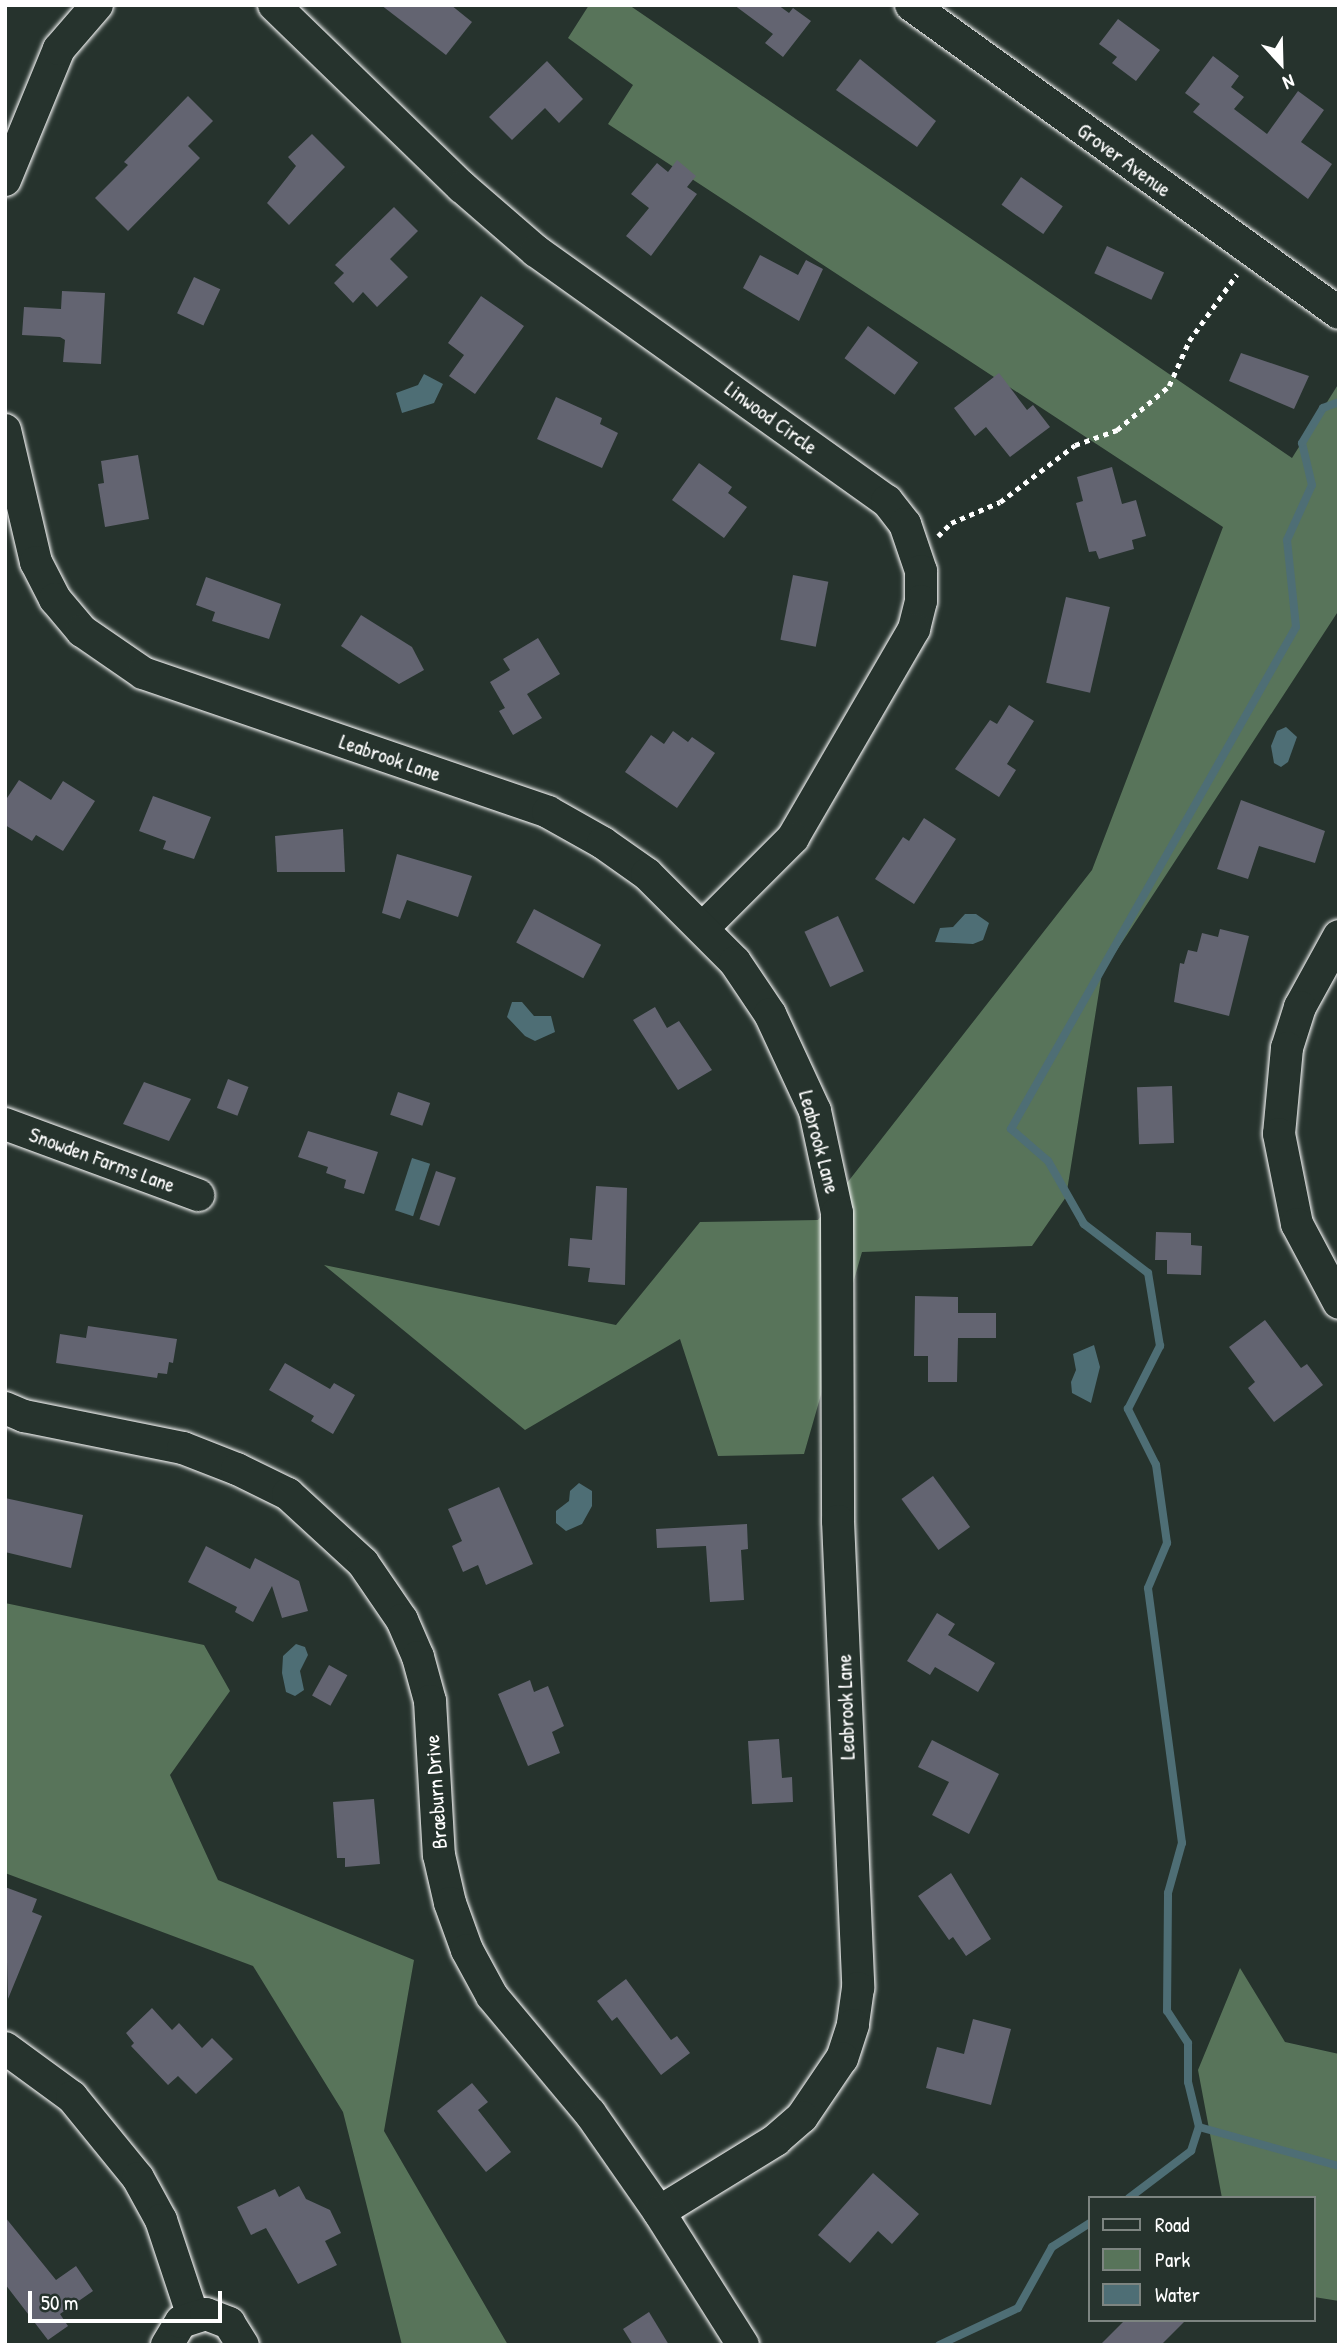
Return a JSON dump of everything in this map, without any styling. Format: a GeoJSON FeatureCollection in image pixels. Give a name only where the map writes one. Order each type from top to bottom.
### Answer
{"type":"FeatureCollection","features":[{"type":"Feature","properties":{"kind":"street"},"geometry":{"type":"LineString","coordinates":[[5,180],[59,49],[97,5]]}},
{"type":"Feature","properties":{"kind":"street","name":"Linwood Circle"},"geometry":{"type":"LineString","coordinates":[[274,5],[462,187],[536,251],[887,502],[910,536],[921,571],[921,601],[914,629],[793,838],[704,927]]}},
{"type":"Feature","properties":{"kind":"street","name":"Grover Avenue"},"geometry":{"type":"LineString","coordinates":[[911,5],[1339,313]]}},
{"type":"Feature","properties":{"kind":"street","name":"Leabrook Lane"},"geometry":{"type":"LineString","coordinates":[[5,430],[36,562],[55,599],[82,631],[110,654],[143,673],[548,812],[647,874],[704,927],[770,1014],[795,1062],[815,1111],[837,1213],[838,1521],[858,1988],[842,2058],[802,2117],[776,2140],[659,2212]]}},
{"type":"Feature","properties":{"kind":"street"},"geometry":{"type":"LineString","coordinates":[[1339,936],[1304,997],[1287,1048],[1279,1134],[1297,1224],[1339,1303]]}},
{"type":"Feature","properties":{"kind":"street","name":"Snowden Farms Lane"},"geometry":{"type":"LineString","coordinates":[[5,1125],[198,1195]]}},
{"type":"Feature","properties":{"kind":"street","name":"Braeburn Drive"},"geometry":{"type":"LineString","coordinates":[[5,1408],[24,1416],[183,1448],[237,1469],[288,1494],[363,1563],[402,1619],[418,1657],[430,1701],[439,1856],[450,1903],[467,1950],[492,1996],[590,2113],[659,2212],[743,2345]]}},
{"type":"Feature","properties":{"kind":"street"},"geometry":{"type":"LineString","coordinates":[[5,2048],[72,2097],[138,2178],[161,2220],[193,2316]]}},
{"type":"Feature","properties":{"kind":"street"},"geometry":{"type":"LineString","coordinates":[[167,2345],[172,2331],[193,2316],[206,2314],[229,2323],[243,2345]]}},
{"type":"Feature","properties":{"kind":"path"},"geometry":{"type":"LineString","coordinates":[[938,536],[951,523],[1000,502],[1075,445],[1117,430],[1169,386],[1189,341],[1231,287],[1241,265],[1240,243]]}},
{"type":"Feature","properties":{"kind":"green space"},"geometry":{"type":"Polygon","coordinates":[[[589,5],[629,5],[1292,458],[1339,383],[1339,610],[1102,973],[1066,1197],[1032,1246],[862,1252],[804,1454],[718,1456],[680,1339],[525,1430],[324,1265],[616,1325],[700,1222],[818,1220],[1092,870],[1223,527],[608,124],[633,85],[568,38],[589,5]]]}},
{"type":"Feature","properties":{"kind":"green space"},"geometry":{"type":"Polygon","coordinates":[[[5,1603],[204,1645],[230,1691],[170,1775],[218,1880],[414,1960],[384,2131],[508,2345],[402,2345],[343,2112],[253,1966],[5,1873],[5,1603]]]}},
{"type":"Feature","properties":{"kind":"green space"},"geometry":{"type":"Polygon","coordinates":[[[1240,1968],[1285,2042],[1339,2054],[1339,2301],[1316,2297],[1316,2196],[1222,2196],[1198,2070],[1240,1968]]]}},
{"type":"Feature","properties":{"kind":"water"},"geometry":{"type":"Polygon","coordinates":[[[424,374],[443,384],[434,403],[402,413],[396,393],[418,385],[424,374]]]}},
{"type":"Feature","properties":{"kind":"water"},"geometry":{"type":"Polygon","coordinates":[[[1286,727],[1297,737],[1288,762],[1281,767],[1274,763],[1271,746],[1277,731],[1286,727]]]}},
{"type":"Feature","properties":{"kind":"water"},"geometry":{"type":"Polygon","coordinates":[[[965,914],[976,914],[989,923],[983,940],[973,944],[935,942],[940,928],[953,927],[965,914]]]}},
{"type":"Feature","properties":{"kind":"water"},"geometry":{"type":"Polygon","coordinates":[[[512,1002],[522,1002],[534,1016],[551,1016],[555,1032],[535,1041],[525,1036],[507,1017],[512,1002]]]}},
{"type":"Feature","properties":{"kind":"water"},"geometry":{"type":"Polygon","coordinates":[[[412,1158],[430,1164],[413,1216],[395,1210],[412,1158]]]}},
{"type":"Feature","properties":{"kind":"water"},"geometry":{"type":"Polygon","coordinates":[[[1094,1345],[1100,1367],[1091,1403],[1072,1393],[1071,1382],[1076,1370],[1073,1354],[1094,1345]]]}},
{"type":"Feature","properties":{"kind":"water"},"geometry":{"type":"Polygon","coordinates":[[[579,1483],[592,1491],[592,1506],[582,1524],[566,1531],[556,1523],[556,1511],[569,1501],[570,1491],[579,1483]]]}},
{"type":"Feature","properties":{"kind":"water"},"geometry":{"type":"Polygon","coordinates":[[[296,1644],[305,1647],[308,1655],[300,1671],[304,1690],[295,1696],[286,1692],[282,1673],[283,1656],[296,1644]]]}},
{"type":"Feature","properties":{"kind":"building"},"geometry":{"type":"Polygon","coordinates":[[[381,5],[451,5],[472,22],[446,55],[381,5]]]}},
{"type":"Feature","properties":{"kind":"building"},"geometry":{"type":"Polygon","coordinates":[[[734,5],[778,5],[789,13],[793,8],[811,21],[783,57],[765,43],[773,34],[734,5]]]}},
{"type":"Feature","properties":{"kind":"building"},"geometry":{"type":"Polygon","coordinates":[[[1118,19],[1160,50],[1136,81],[1112,63],[1117,57],[1099,44],[1118,19]]]}},
{"type":"Feature","properties":{"kind":"building"},"geometry":{"type":"Polygon","coordinates":[[[1213,56],[1239,76],[1231,87],[1244,97],[1234,109],[1267,134],[1298,91],[1324,110],[1301,142],[1332,164],[1308,199],[1193,112],[1200,104],[1185,93],[1213,56]]]}},
{"type":"Feature","properties":{"kind":"building"},"geometry":{"type":"Polygon","coordinates":[[[860,59],[936,121],[917,147],[836,90],[860,59]]]}},
{"type":"Feature","properties":{"kind":"building"},"geometry":{"type":"Polygon","coordinates":[[[547,61],[583,99],[559,123],[545,108],[512,140],[489,117],[547,61]]]}},
{"type":"Feature","properties":{"kind":"building"},"geometry":{"type":"Polygon","coordinates":[[[188,96],[213,121],[188,146],[200,158],[128,231],[95,198],[128,165],[124,162],[188,96]]]}},
{"type":"Feature","properties":{"kind":"building"},"geometry":{"type":"Polygon","coordinates":[[[312,134],[345,167],[289,225],[267,203],[296,166],[288,157],[312,134]]]}},
{"type":"Feature","properties":{"kind":"building"},"geometry":{"type":"Polygon","coordinates":[[[677,160],[696,176],[687,187],[697,194],[651,256],[626,236],[649,208],[631,194],[657,163],[668,172],[677,160]]]}},
{"type":"Feature","properties":{"kind":"building"},"geometry":{"type":"Polygon","coordinates":[[[1021,177],[1063,206],[1043,234],[1001,205],[1021,177]]]}},
{"type":"Feature","properties":{"kind":"building"},"geometry":{"type":"Polygon","coordinates":[[[394,207],[418,231],[390,259],[408,277],[377,307],[363,292],[353,303],[334,283],[344,273],[335,265],[394,207]]]}},
{"type":"Feature","properties":{"kind":"building"},"geometry":{"type":"Polygon","coordinates":[[[1107,246],[1164,273],[1151,300],[1094,273],[1107,246]]]}},
{"type":"Feature","properties":{"kind":"building"},"geometry":{"type":"Polygon","coordinates":[[[760,255],[798,275],[806,260],[823,269],[799,321],[743,288],[760,255]]]}},
{"type":"Feature","properties":{"kind":"building"},"geometry":{"type":"Polygon","coordinates":[[[194,277],[220,289],[203,326],[177,313],[194,277]]]}},
{"type":"Feature","properties":{"kind":"building"},"geometry":{"type":"Polygon","coordinates":[[[62,291],[105,293],[101,364],[63,362],[65,340],[60,337],[22,335],[24,307],[61,309],[62,291]]]}},
{"type":"Feature","properties":{"kind":"building"},"geometry":{"type":"Polygon","coordinates":[[[481,296],[524,326],[475,394],[449,376],[464,355],[448,343],[481,296]]]}},
{"type":"Feature","properties":{"kind":"building"},"geometry":{"type":"Polygon","coordinates":[[[868,326],[918,362],[895,395],[844,358],[868,326]]]}},
{"type":"Feature","properties":{"kind":"building"},"geometry":{"type":"Polygon","coordinates":[[[1241,353],[1309,376],[1294,409],[1229,381],[1241,353]]]}},
{"type":"Feature","properties":{"kind":"building"},"geometry":{"type":"Polygon","coordinates":[[[999,373],[1027,410],[1033,405],[1050,427],[1010,457],[986,427],[975,436],[954,408],[999,373]]]}},
{"type":"Feature","properties":{"kind":"building"},"geometry":{"type":"Polygon","coordinates":[[[556,397],[602,418],[600,424],[618,433],[602,468],[537,439],[556,397]]]}},
{"type":"Feature","properties":{"kind":"building"},"geometry":{"type":"Polygon","coordinates":[[[138,455],[149,519],[105,527],[98,484],[104,483],[101,461],[138,455]]]}},
{"type":"Feature","properties":{"kind":"building"},"geometry":{"type":"Polygon","coordinates":[[[699,463],[732,487],[728,493],[747,507],[724,538],[672,500],[699,463]]]}},
{"type":"Feature","properties":{"kind":"building"},"geometry":{"type":"Polygon","coordinates":[[[1112,467],[1122,504],[1136,500],[1146,536],[1132,540],[1134,549],[1099,559],[1096,551],[1089,552],[1076,503],[1083,501],[1077,477],[1112,467]]]}},
{"type":"Feature","properties":{"kind":"building"},"geometry":{"type":"Polygon","coordinates":[[[793,575],[828,582],[816,647],[780,640],[793,575]]]}},
{"type":"Feature","properties":{"kind":"building"},"geometry":{"type":"Polygon","coordinates":[[[206,577],[281,604],[269,639],[212,621],[215,612],[196,605],[206,577]]]}},
{"type":"Feature","properties":{"kind":"building"},"geometry":{"type":"Polygon","coordinates":[[[1066,597],[1110,607],[1090,693],[1046,683],[1066,597]]]}},
{"type":"Feature","properties":{"kind":"building"},"geometry":{"type":"Polygon","coordinates":[[[361,615],[412,647],[424,670],[399,684],[341,646],[361,615]]]}},
{"type":"Feature","properties":{"kind":"building"},"geometry":{"type":"Polygon","coordinates":[[[538,638],[560,674],[527,694],[542,718],[513,735],[499,711],[505,708],[490,682],[510,670],[503,659],[538,638]]]}},
{"type":"Feature","properties":{"kind":"building"},"geometry":{"type":"Polygon","coordinates":[[[1009,705],[1034,721],[1007,764],[1016,770],[999,797],[955,769],[990,720],[997,724],[1009,705]]]}},
{"type":"Feature","properties":{"kind":"building"},"geometry":{"type":"Polygon","coordinates":[[[673,731],[688,742],[692,737],[715,753],[677,808],[625,772],[651,735],[664,744],[673,731]]]}},
{"type":"Feature","properties":{"kind":"building"},"geometry":{"type":"Polygon","coordinates":[[[19,780],[51,800],[63,781],[95,801],[63,851],[36,835],[32,841],[5,825],[5,801],[19,780]]]}},
{"type":"Feature","properties":{"kind":"building"},"geometry":{"type":"Polygon","coordinates":[[[153,796],[211,817],[194,859],[163,849],[166,841],[139,831],[153,796]]]}},
{"type":"Feature","properties":{"kind":"building"},"geometry":{"type":"Polygon","coordinates":[[[1241,800],[1325,831],[1315,863],[1259,846],[1248,879],[1217,869],[1241,800]]]}},
{"type":"Feature","properties":{"kind":"building"},"geometry":{"type":"Polygon","coordinates":[[[924,818],[956,839],[914,904],[875,879],[903,837],[909,841],[924,818]]]}},
{"type":"Feature","properties":{"kind":"building"},"geometry":{"type":"Polygon","coordinates":[[[343,829],[345,872],[277,872],[275,836],[343,829]]]}},
{"type":"Feature","properties":{"kind":"building"},"geometry":{"type":"Polygon","coordinates":[[[397,854],[472,876],[458,917],[407,900],[400,919],[382,913],[397,854]]]}},
{"type":"Feature","properties":{"kind":"building"},"geometry":{"type":"Polygon","coordinates":[[[534,909],[601,945],[583,978],[516,943],[534,909]]]}},
{"type":"Feature","properties":{"kind":"building"},"geometry":{"type":"Polygon","coordinates":[[[838,916],[864,971],[830,987],[804,932],[838,916]]]}},
{"type":"Feature","properties":{"kind":"building"},"geometry":{"type":"Polygon","coordinates":[[[1220,929],[1249,936],[1229,1016],[1174,1002],[1180,963],[1184,964],[1188,950],[1197,952],[1202,933],[1218,937],[1220,929]]]}},
{"type":"Feature","properties":{"kind":"building"},"geometry":{"type":"Polygon","coordinates":[[[655,1007],[667,1028],[679,1021],[712,1070],[678,1090],[633,1020],[655,1007]]]}},
{"type":"Feature","properties":{"kind":"building"},"geometry":{"type":"Polygon","coordinates":[[[228,1079],[249,1087],[237,1116],[217,1108],[228,1079]]]}},
{"type":"Feature","properties":{"kind":"building"},"geometry":{"type":"Polygon","coordinates":[[[144,1082],[191,1099],[169,1141],[123,1124],[144,1082]]]}},
{"type":"Feature","properties":{"kind":"building"},"geometry":{"type":"Polygon","coordinates":[[[1172,1086],[1174,1143],[1139,1144],[1137,1087],[1172,1086]]]}},
{"type":"Feature","properties":{"kind":"building"},"geometry":{"type":"Polygon","coordinates":[[[398,1092],[430,1103],[422,1126],[390,1115],[398,1092]]]}},
{"type":"Feature","properties":{"kind":"building"},"geometry":{"type":"Polygon","coordinates":[[[308,1131],[378,1152],[364,1194],[344,1188],[346,1180],[326,1173],[328,1167],[298,1157],[308,1131]]]}},
{"type":"Feature","properties":{"kind":"building"},"geometry":{"type":"Polygon","coordinates":[[[436,1171],[456,1178],[439,1226],[419,1219],[436,1171]]]}},
{"type":"Feature","properties":{"kind":"building"},"geometry":{"type":"Polygon","coordinates":[[[596,1186],[627,1188],[625,1285],[588,1282],[590,1268],[568,1266],[570,1238],[592,1240],[596,1186]]]}},
{"type":"Feature","properties":{"kind":"building"},"geometry":{"type":"Polygon","coordinates":[[[1156,1232],[1191,1233],[1191,1245],[1202,1246],[1201,1275],[1167,1274],[1167,1260],[1155,1260],[1156,1232]]]}},
{"type":"Feature","properties":{"kind":"building"},"geometry":{"type":"Polygon","coordinates":[[[915,1296],[958,1297],[958,1313],[996,1313],[996,1338],[958,1338],[957,1382],[928,1382],[928,1356],[914,1356],[915,1296]]]}},
{"type":"Feature","properties":{"kind":"building"},"geometry":{"type":"Polygon","coordinates":[[[1265,1320],[1301,1368],[1307,1364],[1323,1385],[1274,1422],[1248,1388],[1255,1382],[1229,1347],[1265,1320]]]}},
{"type":"Feature","properties":{"kind":"building"},"geometry":{"type":"Polygon","coordinates":[[[88,1326],[177,1339],[173,1363],[169,1362],[167,1374],[158,1373],[157,1378],[56,1363],[60,1334],[86,1338],[88,1326]]]}},
{"type":"Feature","properties":{"kind":"building"},"geometry":{"type":"Polygon","coordinates":[[[285,1363],[330,1389],[334,1383],[355,1395],[333,1434],[311,1421],[314,1416],[269,1390],[285,1363]]]}},
{"type":"Feature","properties":{"kind":"building"},"geometry":{"type":"Polygon","coordinates":[[[933,1476],[970,1527],[938,1550],[901,1499],[933,1476]]]}},
{"type":"Feature","properties":{"kind":"building"},"geometry":{"type":"Polygon","coordinates":[[[499,1487],[533,1564],[486,1585],[478,1565],[463,1572],[452,1546],[462,1541],[448,1509],[499,1487]]]}},
{"type":"Feature","properties":{"kind":"building"},"geometry":{"type":"Polygon","coordinates":[[[5,1498],[83,1515],[71,1568],[5,1552],[5,1498]]]}},
{"type":"Feature","properties":{"kind":"building"},"geometry":{"type":"Polygon","coordinates":[[[747,1524],[748,1549],[741,1550],[744,1600],[710,1602],[706,1546],[657,1548],[656,1529],[747,1524]]]}},
{"type":"Feature","properties":{"kind":"building"},"geometry":{"type":"Polygon","coordinates":[[[206,1546],[250,1569],[255,1558],[299,1581],[308,1611],[282,1618],[272,1586],[253,1622],[235,1612],[237,1607],[188,1582],[206,1546]]]}},
{"type":"Feature","properties":{"kind":"building"},"geometry":{"type":"Polygon","coordinates":[[[937,1613],[955,1624],[948,1635],[995,1663],[978,1692],[935,1667],[930,1675],[907,1661],[937,1613]]]}},
{"type":"Feature","properties":{"kind":"building"},"geometry":{"type":"Polygon","coordinates":[[[329,1665],[347,1675],[330,1706],[312,1696],[329,1665]]]}},
{"type":"Feature","properties":{"kind":"building"},"geometry":{"type":"Polygon","coordinates":[[[530,1680],[534,1692],[548,1686],[564,1726],[552,1732],[560,1753],[528,1766],[498,1694],[530,1680]]]}},
{"type":"Feature","properties":{"kind":"building"},"geometry":{"type":"Polygon","coordinates":[[[779,1739],[782,1778],[792,1777],[793,1802],[752,1804],[748,1741],[779,1739]]]}},
{"type":"Feature","properties":{"kind":"building"},"geometry":{"type":"Polygon","coordinates":[[[932,1740],[999,1774],[969,1834],[932,1815],[949,1782],[918,1767],[932,1740]]]}},
{"type":"Feature","properties":{"kind":"building"},"geometry":{"type":"Polygon","coordinates":[[[374,1799],[380,1864],[345,1867],[345,1858],[337,1858],[333,1802],[374,1799]]]}},
{"type":"Feature","properties":{"kind":"building"},"geometry":{"type":"Polygon","coordinates":[[[951,1873],[991,1939],[966,1956],[953,1937],[949,1940],[918,1896],[951,1873]]]}},
{"type":"Feature","properties":{"kind":"building"},"geometry":{"type":"Polygon","coordinates":[[[5,1887],[37,1899],[32,1912],[42,1916],[8,1999],[5,1887]]]}},
{"type":"Feature","properties":{"kind":"building"},"geometry":{"type":"Polygon","coordinates":[[[626,1979],[671,2040],[677,2036],[690,2053],[661,2075],[617,2017],[612,2021],[597,2001],[626,1979]]]}},
{"type":"Feature","properties":{"kind":"building"},"geometry":{"type":"Polygon","coordinates":[[[152,2008],[172,2030],[179,2023],[202,2048],[212,2038],[233,2059],[196,2094],[178,2076],[168,2085],[131,2046],[134,2043],[126,2033],[152,2008]]]}},
{"type":"Feature","properties":{"kind":"building"},"geometry":{"type":"Polygon","coordinates":[[[973,2019],[1011,2029],[991,2105],[926,2088],[937,2047],[964,2054],[973,2019]]]}},
{"type":"Feature","properties":{"kind":"building"},"geometry":{"type":"Polygon","coordinates":[[[472,2083],[488,2102],[478,2110],[511,2152],[486,2172],[437,2111],[472,2083]]]}},
{"type":"Feature","properties":{"kind":"building"},"geometry":{"type":"Polygon","coordinates":[[[873,2173],[919,2214],[892,2244],[878,2231],[850,2263],[818,2235],[873,2173]]]}},
{"type":"Feature","properties":{"kind":"building"},"geometry":{"type":"Polygon","coordinates":[[[299,2186],[306,2199],[330,2210],[341,2233],[325,2241],[337,2265],[298,2284],[266,2228],[251,2235],[237,2207],[275,2189],[279,2197],[299,2186]]]}},
{"type":"Feature","properties":{"kind":"building"},"geometry":{"type":"Polygon","coordinates":[[[5,2217],[56,2280],[76,2266],[93,2291],[60,2314],[68,2326],[48,2340],[5,2284],[5,2217]]]}},
{"type":"Feature","properties":{"kind":"building"},"geometry":{"type":"Polygon","coordinates":[[[649,2312],[669,2345],[633,2345],[623,2329],[649,2312]]]}},
{"type":"Feature","properties":{"kind":"building"},"geometry":{"type":"Polygon","coordinates":[[[1123,2322],[1184,2322],[1161,2345],[1100,2345],[1123,2322]]]}},
{"type":"Feature","properties":{"kind":"waterway"},"geometry":{"type":"LineString","coordinates":[[1132,2196],[1191,2151],[1199,2127],[1188,2082],[1188,2043],[1167,2011],[1168,1893],[1182,1843],[1148,1588],[1167,1543],[1156,1465],[1128,1409],[1160,1346],[1148,1273],[1084,1224],[1048,1161],[1011,1129],[1296,627],[1287,540],[1312,485],[1302,443],[1323,408],[1339,402]]}},
{"type":"Feature","properties":{"kind":"waterway"},"geometry":{"type":"LineString","coordinates":[[1199,2127],[1339,2166]]}},
{"type":"Feature","properties":{"kind":"waterway"},"geometry":{"type":"LineString","coordinates":[[939,2345],[1018,2308],[1052,2247],[1088,2224]]}}]}
